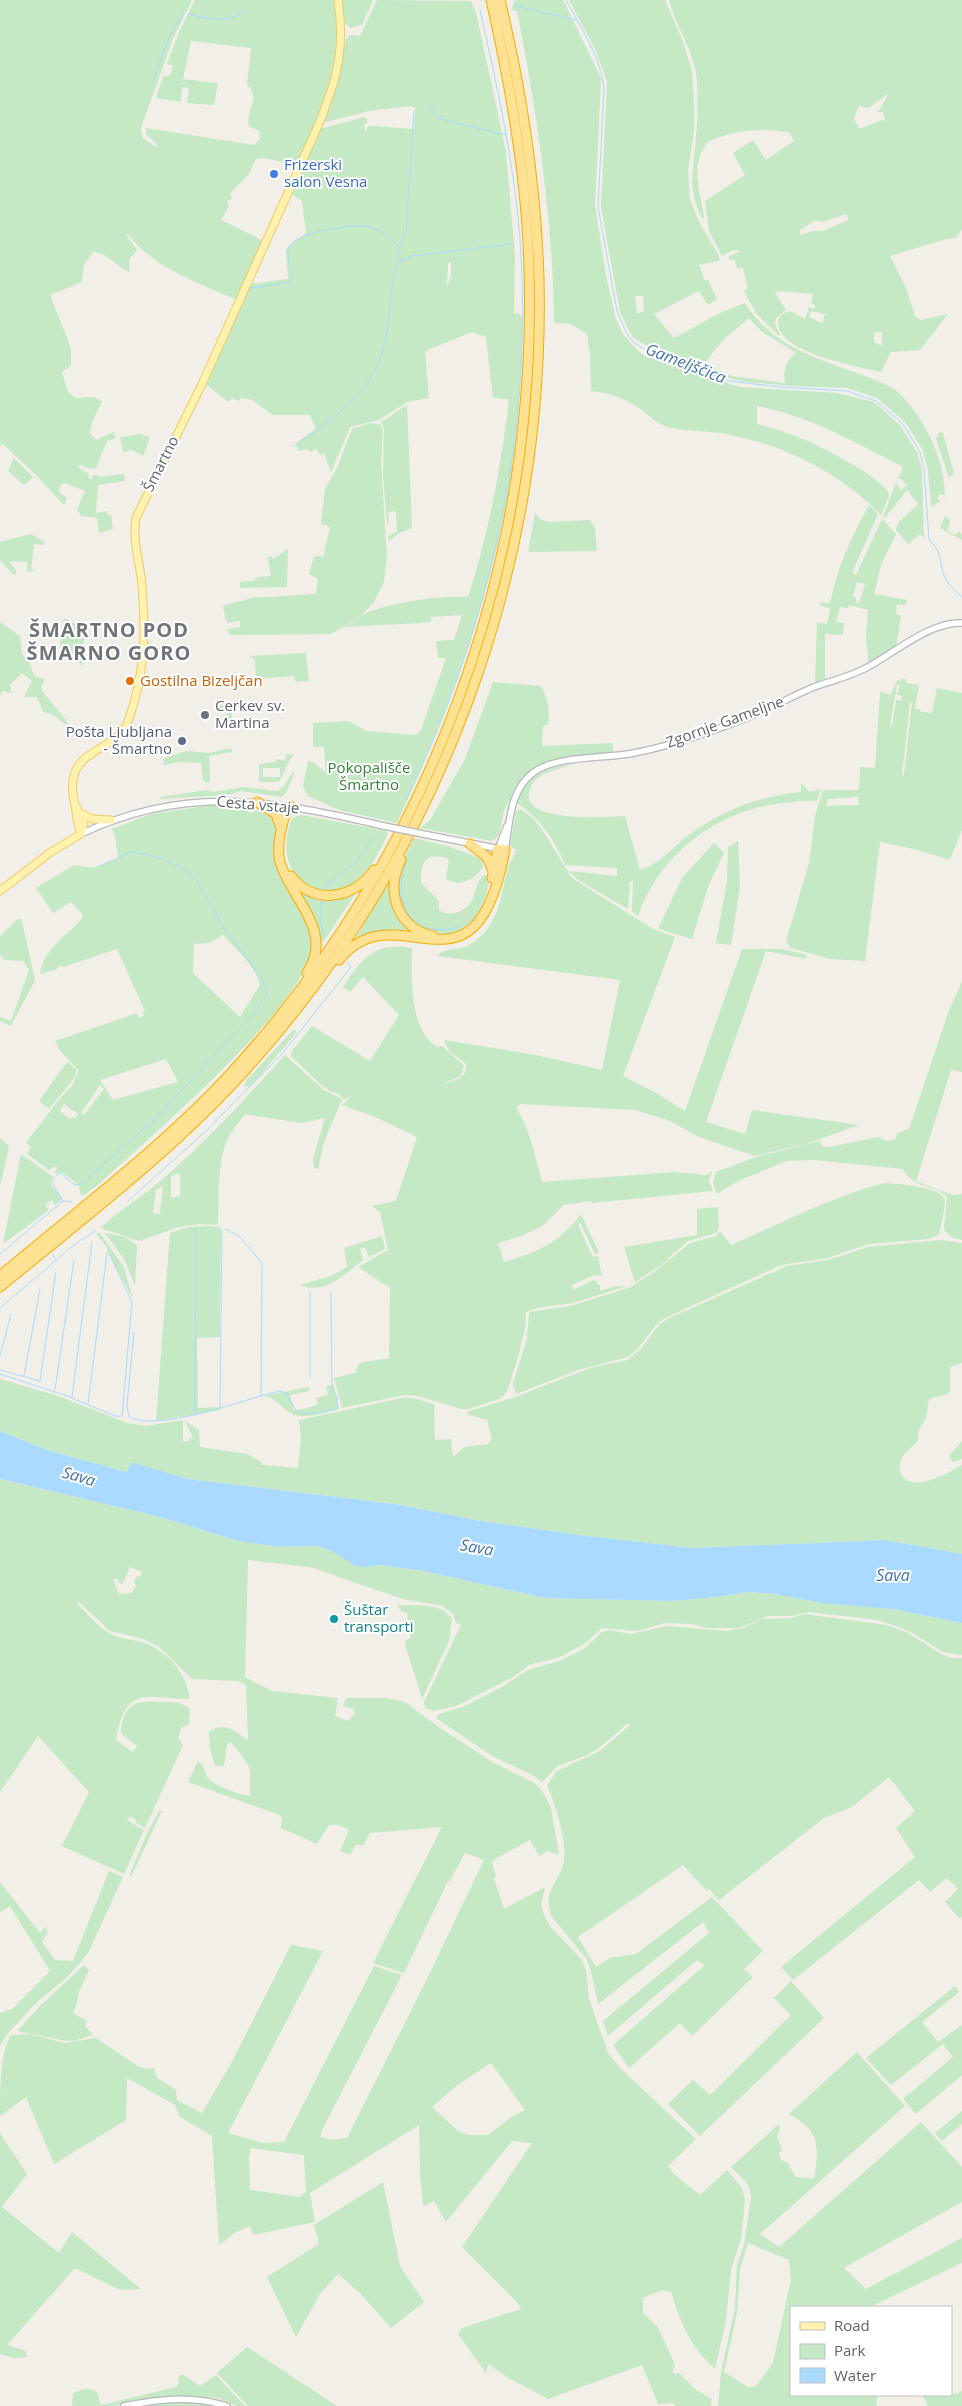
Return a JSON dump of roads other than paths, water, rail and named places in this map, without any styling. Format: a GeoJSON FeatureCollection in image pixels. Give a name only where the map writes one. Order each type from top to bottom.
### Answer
{"type":"FeatureCollection","features":[{"type":"Feature","properties":{"kind":"highway"},"geometry":{"type":"LineString","coordinates":[[0,1276],[122,1177],[183,1122],[243,1060],[294,998],[344,928],[388,855],[434,763],[469,671],[502,554],[521,444],[529,356],[528,246],[515,121],[490,0]]}},
{"type":"Feature","properties":{"kind":"highway"},"geometry":{"type":"LineString","coordinates":[[0,1287],[128,1184],[190,1128],[255,1059],[317,983],[363,916],[413,827],[458,728],[488,644],[514,542],[532,431],[539,334],[536,223],[524,121],[500,0]]}},
{"type":"Feature","properties":{"kind":"highway"},"geometry":{"type":"LineString","coordinates":[[257,802],[276,814],[281,828]]}},
{"type":"Feature","properties":{"kind":"highway"},"geometry":{"type":"LineString","coordinates":[[290,806],[291,815],[283,843],[283,859],[293,879],[306,890],[328,896],[346,893],[364,882],[378,863],[388,855]]}},
{"type":"Feature","properties":{"kind":"highway"},"geometry":{"type":"LineString","coordinates":[[290,806],[284,813],[281,828],[278,848],[281,864],[310,919],[315,937],[312,963],[298,986],[294,998]]}},
{"type":"Feature","properties":{"kind":"highway"},"geometry":{"type":"LineString","coordinates":[[413,827],[409,844],[396,871],[393,891],[398,911],[418,930],[432,936],[459,933],[468,928],[478,918],[483,908],[501,850]]}},
{"type":"Feature","properties":{"kind":"highway"},"geometry":{"type":"LineString","coordinates":[[470,844],[487,857],[493,872]]}},
{"type":"Feature","properties":{"kind":"highway"},"geometry":{"type":"LineString","coordinates":[[317,983],[329,974],[352,946],[368,937],[394,934],[443,940],[458,937],[470,931],[481,921],[487,909],[501,850]]}},
{"type":"Feature","properties":{"kind":"main road","name":"Šmartno"},"geometry":{"type":"LineString","coordinates":[[75,803],[72,784],[75,771],[85,759],[124,730],[141,676],[146,641],[142,584],[134,544],[136,518],[202,384],[318,126],[336,72],[342,30],[338,0]]}},
{"type":"Feature","properties":{"kind":"main road"},"geometry":{"type":"LineString","coordinates":[[75,803],[84,824],[81,834]]}},
{"type":"Feature","properties":{"kind":"main road"},"geometry":{"type":"LineString","coordinates":[[75,803],[76,822],[81,834]]}},
{"type":"Feature","properties":{"kind":"main road"},"geometry":{"type":"LineString","coordinates":[[80,813],[92,819],[111,820]]}},
{"type":"Feature","properties":{"kind":"main road","name":"Cesta vstaje"},"geometry":{"type":"LineString","coordinates":[[0,891],[51,852],[81,834]]}},
{"type":"Feature","properties":{"kind":"street","name":"Zgornje Gameljne"},"geometry":{"type":"LineString","coordinates":[[501,850],[520,787],[527,777],[546,766],[635,753],[731,723],[812,688],[864,669],[933,630],[952,623],[962,623]]}},
{"type":"Feature","properties":{"kind":"street","name":"Cesta vstaje"},"geometry":{"type":"LineString","coordinates":[[81,834],[111,820],[170,804],[230,800],[290,806],[501,850]]}},
{"type":"Feature","properties":{"kind":"street"},"geometry":{"type":"LineString","coordinates":[[124,2406],[183,2398],[227,2406]]}},
{"type":"Feature","properties":{"kind":"water","name":"Sava"},"geometry":{"type":"Polygon","coordinates":[[[0,1431],[47,1450],[127,1472],[131,1463],[134,1463],[188,1479],[395,1504],[481,1521],[587,1536],[693,1548],[886,1540],[962,1554],[962,1623],[892,1609],[822,1603],[775,1594],[748,1592],[669,1601],[545,1598],[423,1571],[379,1565],[356,1566],[330,1550],[317,1546],[281,1547],[239,1541],[156,1516],[0,1479],[0,1431]]]}},
{"type":"Feature","properties":{"kind":"waterway"},"geometry":{"type":"LineString","coordinates":[[515,0],[516,6],[576,20]]}},
{"type":"Feature","properties":{"kind":"waterway","name":"Gameljščica"},"geometry":{"type":"LineString","coordinates":[[566,0],[594,53],[602,76],[604,88],[598,207],[617,311],[626,332],[633,342],[646,350],[729,381],[781,387],[847,391],[876,401],[902,423],[920,452],[924,469],[929,540],[938,553],[946,579],[962,597]]}},
{"type":"Feature","properties":{"kind":"waterway"},"geometry":{"type":"LineString","coordinates":[[405,802],[435,736],[461,668],[482,599],[500,528],[512,457],[520,384],[523,312],[520,239],[514,181],[493,67],[480,10]]}},
{"type":"Feature","properties":{"kind":"waterway"},"geometry":{"type":"LineString","coordinates":[[188,14],[210,19],[224,19],[231,18],[244,11]]}},
{"type":"Feature","properties":{"kind":"waterway"},"geometry":{"type":"LineString","coordinates":[[153,81],[170,35],[184,13]]}},
{"type":"Feature","properties":{"kind":"waterway"},"geometry":{"type":"LineString","coordinates":[[430,103],[434,114],[440,119],[507,135]]}},
{"type":"Feature","properties":{"kind":"waterway"},"geometry":{"type":"LineString","coordinates":[[401,261],[397,255],[406,232],[414,112]]}},
{"type":"Feature","properties":{"kind":"waterway"},"geometry":{"type":"LineString","coordinates":[[252,288],[291,282],[293,280],[288,249],[292,243],[301,238],[325,230],[352,226],[371,227],[375,228],[399,247]]}},
{"type":"Feature","properties":{"kind":"waterway"},"geometry":{"type":"LineString","coordinates":[[294,446],[323,426],[349,404],[370,378],[384,346],[393,279],[395,270],[401,261],[411,256],[511,244]]}},
{"type":"Feature","properties":{"kind":"waterway"},"geometry":{"type":"LineString","coordinates":[[324,892],[329,883],[356,862],[373,838]]}},
{"type":"Feature","properties":{"kind":"waterway"},"geometry":{"type":"LineString","coordinates":[[56,1176],[61,1173],[75,1185],[81,1184],[154,1120],[254,1013],[266,996],[266,987],[263,981],[223,926],[197,881],[185,870],[161,858],[134,852],[100,866]]}},
{"type":"Feature","properties":{"kind":"waterway"},"geometry":{"type":"LineString","coordinates":[[407,860],[402,876],[401,891],[409,916],[418,924],[430,929],[445,930],[462,926]]}},
{"type":"Feature","properties":{"kind":"waterway"},"geometry":{"type":"LineString","coordinates":[[321,901],[320,922],[325,935]]}},
{"type":"Feature","properties":{"kind":"waterway"},"geometry":{"type":"LineString","coordinates":[[128,1201],[207,1130],[282,1054],[351,967],[348,962]]}},
{"type":"Feature","properties":{"kind":"waterway"},"geometry":{"type":"LineString","coordinates":[[54,1178],[52,1183],[63,1201],[72,1202]]}},
{"type":"Feature","properties":{"kind":"waterway"},"geometry":{"type":"LineString","coordinates":[[0,1254],[63,1201]]}},
{"type":"Feature","properties":{"kind":"waterway"},"geometry":{"type":"LineString","coordinates":[[195,1414],[196,1228]]}},
{"type":"Feature","properties":{"kind":"waterway"},"geometry":{"type":"LineString","coordinates":[[225,1229],[239,1236],[262,1263],[261,1396]]}},
{"type":"Feature","properties":{"kind":"waterway"},"geometry":{"type":"LineString","coordinates":[[220,1409],[222,1230]]}},
{"type":"Feature","properties":{"kind":"waterway"},"geometry":{"type":"LineString","coordinates":[[0,1308],[75,1244],[95,1231]]}},
{"type":"Feature","properties":{"kind":"waterway"},"geometry":{"type":"LineString","coordinates":[[72,1397],[92,1242]]}},
{"type":"Feature","properties":{"kind":"waterway"},"geometry":{"type":"LineString","coordinates":[[88,1404],[107,1253]]}},
{"type":"Feature","properties":{"kind":"waterway"},"geometry":{"type":"LineString","coordinates":[[52,1254],[56,1260]]}},
{"type":"Feature","properties":{"kind":"waterway"},"geometry":{"type":"LineString","coordinates":[[0,1374],[67,1396],[115,1416],[122,1416],[132,1302],[110,1255]]}},
{"type":"Feature","properties":{"kind":"waterway"},"geometry":{"type":"LineString","coordinates":[[55,1390],[74,1260]]}},
{"type":"Feature","properties":{"kind":"waterway"},"geometry":{"type":"LineString","coordinates":[[0,1370],[40,1381],[56,1272]]}},
{"type":"Feature","properties":{"kind":"waterway"},"geometry":{"type":"LineString","coordinates":[[24,1376],[40,1289]]}},
{"type":"Feature","properties":{"kind":"waterway"},"geometry":{"type":"LineString","coordinates":[[310,1292],[310,1377]]}},
{"type":"Feature","properties":{"kind":"waterway"},"geometry":{"type":"LineString","coordinates":[[134,1332],[127,1405],[129,1417],[143,1421],[181,1418],[280,1391],[286,1393],[297,1412],[312,1413],[337,1409],[337,1396],[332,1390],[331,1292]]}},
{"type":"Feature","properties":{"kind":"waterway"},"geometry":{"type":"LineString","coordinates":[[0,1356],[11,1314]]}},
{"type":"Feature","properties":{"kind":"place","name":"Frizerski salon Vesna"},"geometry":{"type":"Point","coordinates":[274,174]}},
{"type":"Feature","properties":{"kind":"place","name":"Gostilna Bizeljčan"},"geometry":{"type":"Point","coordinates":[130,681]}},
{"type":"Feature","properties":{"kind":"place","name":"Cerkev sv. Martina"},"geometry":{"type":"Point","coordinates":[205,715]}},
{"type":"Feature","properties":{"kind":"place","name":"Pošta Ljubljana - Šmartno"},"geometry":{"type":"Point","coordinates":[182,741]}},
{"type":"Feature","properties":{"kind":"place","name":"Šuštar transporti"},"geometry":{"type":"Point","coordinates":[334,1619]}},
{"type":"Feature","properties":{"kind":"district","name":"ŠMARTNO POD ŠMARNO GORO"},"geometry":{"type":"Point","coordinates":[109,642]}},
{"type":"Feature","properties":{"kind":"park label","name":"Pokopališče Šmartno"},"geometry":{"type":"Point","coordinates":[369,776]}}]}
